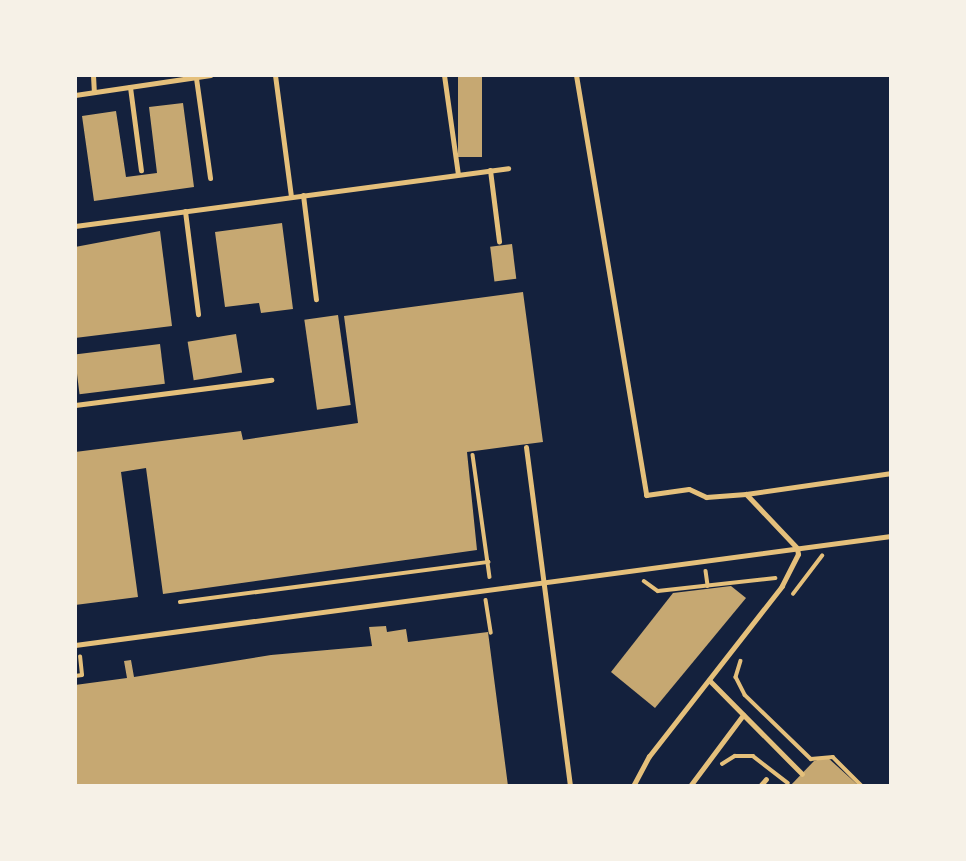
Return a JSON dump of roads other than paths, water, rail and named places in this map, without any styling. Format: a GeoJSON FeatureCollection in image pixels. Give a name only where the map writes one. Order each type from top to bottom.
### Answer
{"type":"FeatureCollection","features":[{"type":"Feature","properties":{"kind":"lane"},"geometry":{"type":"LineString","coordinates":[[93,75],[94,92]]}},
{"type":"Feature","properties":{"kind":"lane"},"geometry":{"type":"LineString","coordinates":[[75,95],[211,75]]}},
{"type":"Feature","properties":{"kind":"lane"},"geometry":{"type":"LineString","coordinates":[[275,75],[291,196]]}},
{"type":"Feature","properties":{"kind":"lane"},"geometry":{"type":"LineString","coordinates":[[444,75],[458,174]]}},
{"type":"Feature","properties":{"kind":"lane"},"geometry":{"type":"LineString","coordinates":[[576,75],[646,495],[690,489],[706,497],[746,494],[891,472]]}},
{"type":"Feature","properties":{"kind":"lane"},"geometry":{"type":"LineString","coordinates":[[196,78],[210,178]]}},
{"type":"Feature","properties":{"kind":"lane"},"geometry":{"type":"LineString","coordinates":[[130,87],[141,170]]}},
{"type":"Feature","properties":{"kind":"lane"},"geometry":{"type":"LineString","coordinates":[[75,226],[508,167]]}},
{"type":"Feature","properties":{"kind":"lane"},"geometry":{"type":"LineString","coordinates":[[489,170],[499,241]]}},
{"type":"Feature","properties":{"kind":"lane"},"geometry":{"type":"LineString","coordinates":[[303,195],[316,299]]}},
{"type":"Feature","properties":{"kind":"lane"},"geometry":{"type":"LineString","coordinates":[[185,211],[198,314]]}},
{"type":"Feature","properties":{"kind":"lane"},"geometry":{"type":"LineString","coordinates":[[75,405],[271,380]]}},
{"type":"Feature","properties":{"kind":"lane"},"geometry":{"type":"LineString","coordinates":[[526,447],[570,786]]}},
{"type":"Feature","properties":{"kind":"lane"},"geometry":{"type":"LineString","coordinates":[[634,786],[649,756],[796,563],[797,548],[746,494]]}},
{"type":"Feature","properties":{"kind":"lane"},"geometry":{"type":"LineString","coordinates":[[77,645],[543,580],[891,536]]}},
{"type":"Feature","properties":{"kind":"lane"},"geometry":{"type":"LineString","coordinates":[[709,680],[802,774]]}},
{"type":"Feature","properties":{"kind":"lane"},"geometry":{"type":"LineString","coordinates":[[690,786],[743,715]]}},
{"type":"Feature","properties":{"kind":"lane"},"geometry":{"type":"LineString","coordinates":[[760,786],[766,779]]}}]}
